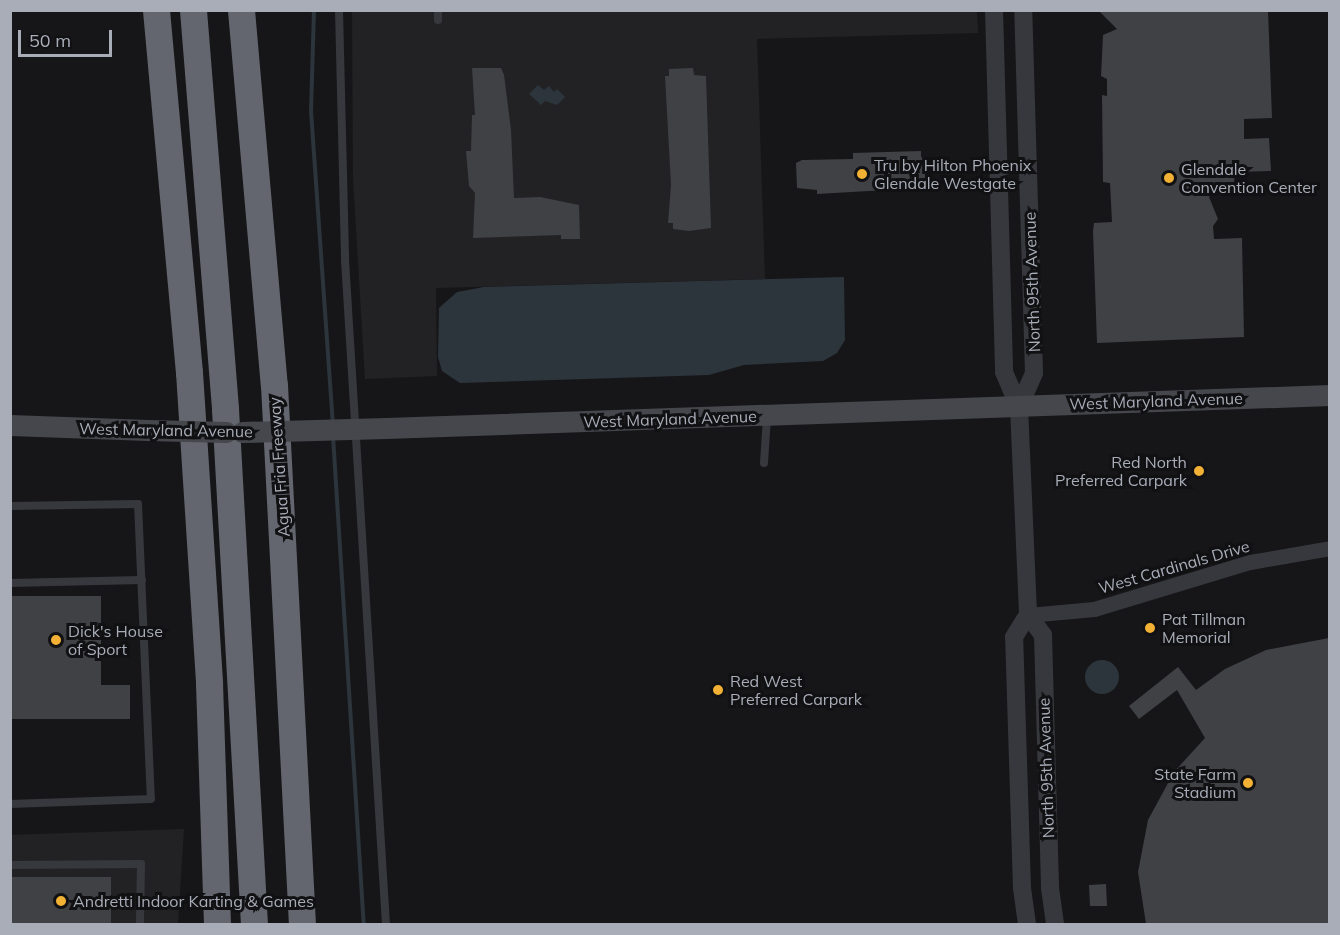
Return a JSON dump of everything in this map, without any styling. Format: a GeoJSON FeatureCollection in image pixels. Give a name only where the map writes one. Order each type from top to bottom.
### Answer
{"type":"FeatureCollection","features":[{"type":"Feature","properties":{"kind":"highway"},"geometry":{"type":"LineString","coordinates":[[141,10],[147,61],[165,120]]}},
{"type":"Feature","properties":{"kind":"highway"},"geometry":{"type":"LineString","coordinates":[[156,10],[199,524],[217,924]]}},
{"type":"Feature","properties":{"kind":"highway"},"geometry":{"type":"LineString","coordinates":[[193,10],[212,137]]}},
{"type":"Feature","properties":{"kind":"highway"},"geometry":{"type":"LineString","coordinates":[[208,10],[212,137],[266,924]]}},
{"type":"Feature","properties":{"kind":"highway","name":"Agua Fria Freeway"},"geometry":{"type":"LineString","coordinates":[[241,10],[256,171],[284,540],[302,924]]}},
{"type":"Feature","properties":{"kind":"highway"},"geometry":{"type":"LineString","coordinates":[[256,10],[256,171]]}},
{"type":"Feature","properties":{"kind":"highway"},"geometry":{"type":"LineString","coordinates":[[245,637],[254,924]]}},
{"type":"Feature","properties":{"kind":"main road","name":"West Maryland Avenue"},"geometry":{"type":"LineString","coordinates":[[10,425],[234,432],[767,416],[1329,395]]}},
{"type":"Feature","properties":{"kind":"street","name":"North 95th Avenue"},"geometry":{"type":"LineString","coordinates":[[994,10],[1004,372],[1019,407],[1028,615],[1043,635],[1050,888],[1055,924]]}},
{"type":"Feature","properties":{"kind":"street","name":"North 95th Avenue"},"geometry":{"type":"LineString","coordinates":[[1019,407],[1034,373],[1023,10]]}},
{"type":"Feature","properties":{"kind":"street","name":"West Cardinals Drive"},"geometry":{"type":"LineString","coordinates":[[1028,615],[1094,609],[1250,562],[1329,548]]}},
{"type":"Feature","properties":{"kind":"street","name":"North 95th Avenue"},"geometry":{"type":"LineString","coordinates":[[1027,924],[1022,888],[1014,637],[1028,615]]}},
{"type":"Feature","properties":{"kind":"lane"},"geometry":{"type":"LineString","coordinates":[[339,10],[340,167],[386,924]]}},
{"type":"Feature","properties":{"kind":"lane"},"geometry":{"type":"LineString","coordinates":[[438,10],[438,20]]}},
{"type":"Feature","properties":{"kind":"lane"},"geometry":{"type":"LineString","coordinates":[[764,464],[767,416]]}},
{"type":"Feature","properties":{"kind":"lane"},"geometry":{"type":"LineString","coordinates":[[10,506],[138,504],[151,798],[10,804]]}},
{"type":"Feature","properties":{"kind":"lane"},"geometry":{"type":"LineString","coordinates":[[10,584],[142,580]]}},
{"type":"Feature","properties":{"kind":"lane"},"geometry":{"type":"LineString","coordinates":[[10,865],[141,864],[140,924]]}},
{"type":"Feature","properties":{"kind":"shaded area"},"geometry":{"type":"Polygon","coordinates":[[[352,10],[977,10],[978,33],[757,39],[765,279],[436,288],[437,376],[365,379],[353,179],[352,10]]]}},
{"type":"Feature","properties":{"kind":"shaded area"},"geometry":{"type":"Polygon","coordinates":[[[538,85],[544,90],[549,86],[554,92],[557,89],[565,97],[557,105],[545,101],[541,105],[529,94],[538,85]]]}},
{"type":"Feature","properties":{"kind":"shaded area"},"geometry":{"type":"Polygon","coordinates":[[[844,277],[845,340],[837,353],[823,361],[744,365],[709,375],[460,383],[442,371],[438,357],[439,308],[457,292],[484,287],[844,277]]]}},
{"type":"Feature","properties":{"kind":"shaded area"},"geometry":{"type":"Polygon","coordinates":[[[1102,660],[1114,665],[1119,677],[1114,689],[1102,694],[1090,689],[1085,677],[1090,665],[1102,660]]]}},
{"type":"Feature","properties":{"kind":"shaded area"},"geometry":{"type":"Polygon","coordinates":[[[184,829],[178,924],[11,924],[10,835],[184,829]]]}},
{"type":"Feature","properties":{"kind":"building","name":"Glendale Convention Center"},"geometry":{"type":"Polygon","coordinates":[[[1098,10],[1268,10],[1272,118],[1244,119],[1244,139],[1269,138],[1271,171],[1235,172],[1234,182],[1218,184],[1209,197],[1218,219],[1213,226],[1214,239],[1242,238],[1244,337],[1097,343],[1093,231],[1094,223],[1112,222],[1110,183],[1103,182],[1102,95],[1107,96],[1107,79],[1101,76],[1103,35],[1117,29],[1098,10]]]}},
{"type":"Feature","properties":{"kind":"building"},"geometry":{"type":"Polygon","coordinates":[[[472,68],[501,68],[504,75],[511,130],[514,198],[540,197],[579,205],[580,239],[561,239],[561,235],[473,238],[475,193],[469,186],[466,151],[471,151],[472,115],[475,115],[472,68]]]}},
{"type":"Feature","properties":{"kind":"building"},"geometry":{"type":"Polygon","coordinates":[[[693,68],[694,75],[706,76],[711,228],[689,231],[673,229],[673,223],[668,223],[671,185],[665,76],[669,76],[669,69],[693,68]]]}},
{"type":"Feature","properties":{"kind":"building","name":"Tru by Hilton Phoenix Glendale Westgate"},"geometry":{"type":"Polygon","coordinates":[[[921,151],[921,157],[926,157],[927,184],[920,185],[921,188],[817,194],[817,190],[797,188],[796,163],[802,160],[853,159],[853,153],[921,151]]]}},
{"type":"Feature","properties":{"kind":"building","name":"Dick's House of Sport"},"geometry":{"type":"Polygon","coordinates":[[[10,596],[101,596],[101,685],[130,685],[130,719],[10,719],[10,596]]]}},
{"type":"Feature","properties":{"kind":"building","name":"State Farm Stadium"},"geometry":{"type":"Polygon","coordinates":[[[1329,638],[1329,924],[1146,924],[1138,872],[1148,820],[1174,772],[1205,738],[1177,690],[1139,719],[1129,706],[1178,667],[1196,690],[1225,669],[1266,650],[1329,638]]]}},
{"type":"Feature","properties":{"kind":"building","name":"Andretti Indoor Karting & Games"},"geometry":{"type":"Polygon","coordinates":[[[10,877],[111,877],[111,924],[10,924],[10,877]]]}},
{"type":"Feature","properties":{"kind":"building"},"geometry":{"type":"Polygon","coordinates":[[[1106,884],[1107,906],[1090,906],[1089,885],[1106,884]]]}},
{"type":"Feature","properties":{"kind":"waterway"},"geometry":{"type":"LineString","coordinates":[[314,10],[311,111],[333,423]]}},
{"type":"Feature","properties":{"kind":"waterway"},"geometry":{"type":"LineString","coordinates":[[333,436],[364,924]]}},
{"type":"Feature","properties":{"kind":"place","name":"Tru by Hilton Phoenix Glendale Westgate"},"geometry":{"type":"Point","coordinates":[862,174]}},
{"type":"Feature","properties":{"kind":"place","name":"Glendale Convention Center"},"geometry":{"type":"Point","coordinates":[1169,178]}},
{"type":"Feature","properties":{"kind":"place","name":"Red North Preferred Carpark"},"geometry":{"type":"Point","coordinates":[1199,471]}},
{"type":"Feature","properties":{"kind":"place","name":"Pat Tillman Memorial"},"geometry":{"type":"Point","coordinates":[1150,628]}},
{"type":"Feature","properties":{"kind":"place","name":"Dick's House of Sport"},"geometry":{"type":"Point","coordinates":[56,640]}},
{"type":"Feature","properties":{"kind":"place","name":"Red West Preferred Carpark"},"geometry":{"type":"Point","coordinates":[718,690]}},
{"type":"Feature","properties":{"kind":"place","name":"State Farm Stadium"},"geometry":{"type":"Point","coordinates":[1248,783]}},
{"type":"Feature","properties":{"kind":"place","name":"Andretti Indoor Karting & Games"},"geometry":{"type":"Point","coordinates":[61,901]}}]}
